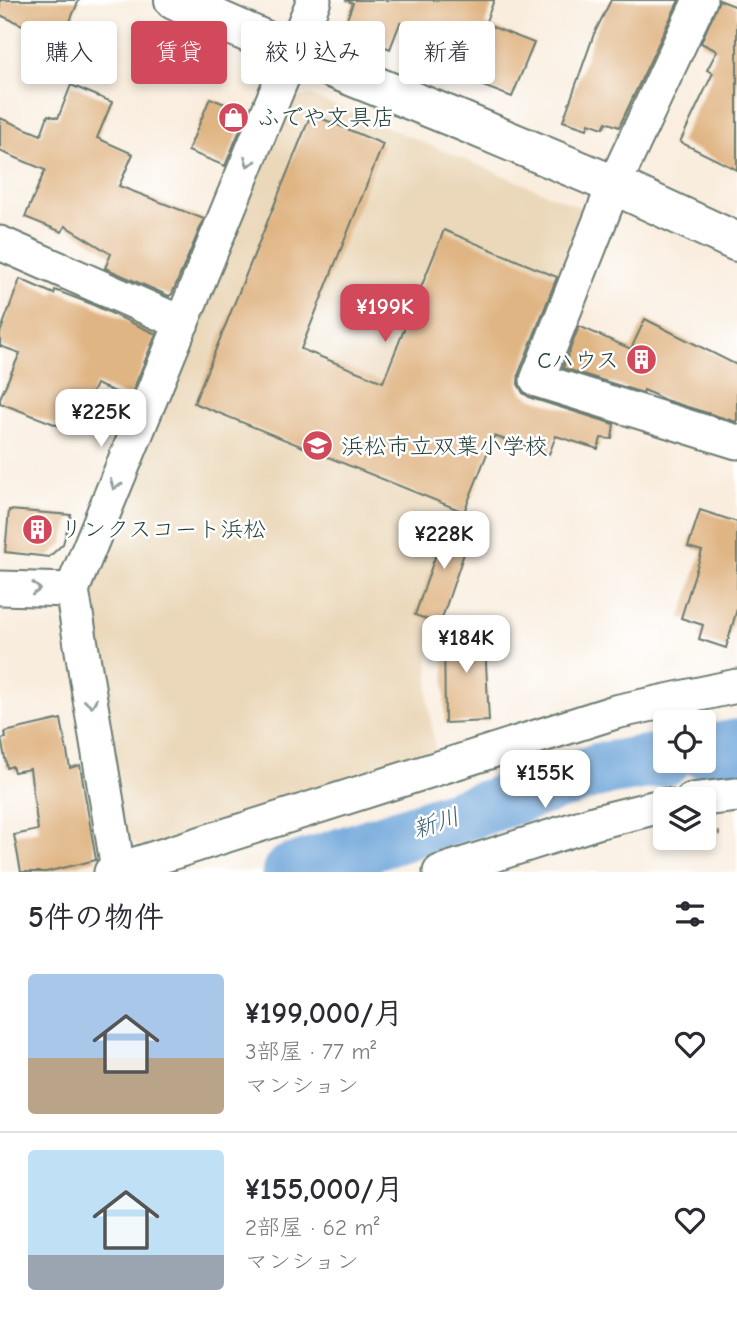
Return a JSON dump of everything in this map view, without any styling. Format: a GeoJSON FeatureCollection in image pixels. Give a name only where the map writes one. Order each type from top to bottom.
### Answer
{"type":"FeatureCollection","features":[{"type":"Feature","properties":{"kind":"street"},"geometry":{"type":"LineString","coordinates":[[174,0],[241,30]]}},
{"type":"Feature","properties":{"kind":"street"},"geometry":{"type":"LineString","coordinates":[[306,21],[314,0]]}},
{"type":"Feature","properties":{"kind":"street"},"geometry":{"type":"LineString","coordinates":[[700,0],[614,185],[537,380],[737,442]]}},
{"type":"Feature","properties":{"kind":"street"},"geometry":{"type":"LineString","coordinates":[[281,84],[72,590],[115,871],[615,712],[737,686]]}},
{"type":"Feature","properties":{"kind":"street"},"geometry":{"type":"LineString","coordinates":[[371,84],[614,185],[737,242]]}},
{"type":"Feature","properties":{"kind":"street"},"geometry":{"type":"LineString","coordinates":[[0,243],[183,323]]}},
{"type":"Feature","properties":{"kind":"street"},"geometry":{"type":"LineString","coordinates":[[0,588],[72,590]]}},
{"type":"Feature","properties":{"kind":"street"},"geometry":{"type":"LineString","coordinates":[[716,797],[737,795]]}},
{"type":"Feature","properties":{"kind":"street"},"geometry":{"type":"LineString","coordinates":[[440,872],[597,822],[653,808]]}},
{"type":"Feature","properties":{"kind":"path"},"geometry":{"type":"LineString","coordinates":[[716,834],[722,833]]}},
{"type":"Feature","properties":{"kind":"shaded area","name":"浜松市立双葉小学校"},"geometry":{"type":"Polygon","coordinates":[[[309,95],[591,212],[466,513],[438,602],[429,649],[428,703],[436,754],[147,851],[121,835],[81,593],[284,101],[309,95]]]}},
{"type":"Feature","properties":{"kind":"building"},"geometry":{"type":"Polygon","coordinates":[[[0,0],[79,0],[70,21],[21,21],[21,24],[0,15],[0,0]]]}},
{"type":"Feature","properties":{"kind":"building"},"geometry":{"type":"Polygon","coordinates":[[[345,0],[494,0],[486,21],[399,21],[390,49],[385,47],[385,21],[346,21],[353,3],[345,0]]]}},
{"type":"Feature","properties":{"kind":"building"},"geometry":{"type":"Polygon","coordinates":[[[611,0],[679,0],[619,127],[606,122],[603,128],[589,123],[587,129],[563,121],[594,34],[611,0]]]}},
{"type":"Feature","properties":{"kind":"building"},"geometry":{"type":"Polygon","coordinates":[[[719,0],[737,7],[737,170],[680,142],[713,73],[707,70],[717,51],[701,43],[719,0]]]}},
{"type":"Feature","properties":{"kind":"building"},"geometry":{"type":"Polygon","coordinates":[[[495,28],[534,43],[512,97],[478,84],[495,84],[495,28]]]}},
{"type":"Feature","properties":{"kind":"building"},"geometry":{"type":"Polygon","coordinates":[[[71,85],[112,102],[97,138],[133,154],[119,186],[204,219],[169,296],[105,268],[111,254],[65,226],[62,232],[25,217],[45,170],[0,151],[0,118],[41,135],[48,115],[58,118],[71,85]]]}},
{"type":"Feature","properties":{"kind":"building"},"geometry":{"type":"Polygon","coordinates":[[[210,98],[247,113],[225,166],[188,151],[210,98]]]}},
{"type":"Feature","properties":{"kind":"building"},"geometry":{"type":"Polygon","coordinates":[[[311,114],[383,144],[301,349],[383,382],[444,230],[557,277],[519,373],[518,384],[523,393],[531,398],[614,424],[612,439],[601,438],[598,449],[556,436],[549,454],[494,436],[464,512],[194,403],[311,114]]]}},
{"type":"Feature","properties":{"kind":"building"},"geometry":{"type":"Polygon","coordinates":[[[20,279],[54,294],[55,290],[89,303],[156,334],[130,398],[96,384],[75,432],[0,403],[20,353],[0,346],[0,333],[20,279]]]}},
{"type":"Feature","properties":{"kind":"building"},"geometry":{"type":"Polygon","coordinates":[[[645,319],[737,365],[737,422],[665,400],[644,390],[643,393],[563,368],[579,326],[631,349],[645,319]]]}},
{"type":"Feature","properties":{"kind":"building","name":"リンクスコート浜松"},"geometry":{"type":"Polygon","coordinates":[[[9,510],[71,515],[63,544],[49,557],[5,552],[9,510]]]}},
{"type":"Feature","properties":{"kind":"building"},"geometry":{"type":"Polygon","coordinates":[[[700,510],[737,522],[737,609],[726,648],[699,639],[703,625],[681,618],[702,551],[688,547],[700,510]]]}},
{"type":"Feature","properties":{"kind":"building"},"geometry":{"type":"Polygon","coordinates":[[[448,519],[473,527],[440,624],[415,615],[448,519]]]}},
{"type":"Feature","properties":{"kind":"building"},"geometry":{"type":"Polygon","coordinates":[[[484,625],[489,721],[445,723],[444,630],[484,625]]]}},
{"type":"Feature","properties":{"kind":"building"},"geometry":{"type":"Polygon","coordinates":[[[61,719],[70,768],[80,765],[96,860],[46,872],[21,872],[14,835],[38,830],[30,769],[14,772],[12,766],[7,768],[1,739],[6,738],[5,732],[61,719]]]}},
{"type":"Feature","properties":{"kind":"waterway","name":"新川"},"geometry":{"type":"LineString","coordinates":[[716,750],[737,746]]}},
{"type":"Feature","properties":{"kind":"waterway","name":"新川"},"geometry":{"type":"LineString","coordinates":[[289,872],[598,770],[653,761]]}},
{"type":"Feature","properties":{"kind":"place","name":"ふでや文具店"},"geometry":{"type":"Point","coordinates":[234,117]}},
{"type":"Feature","properties":{"kind":"place","name":"Cハウス"},"geometry":{"type":"Point","coordinates":[642,360]}},
{"type":"Feature","properties":{"kind":"place","name":"浜松市立双葉小学校"},"geometry":{"type":"Point","coordinates":[318,446]}},
{"type":"Feature","properties":{"kind":"place","name":"リンクスコート浜松"},"geometry":{"type":"Point","coordinates":[37,529]}}]}
